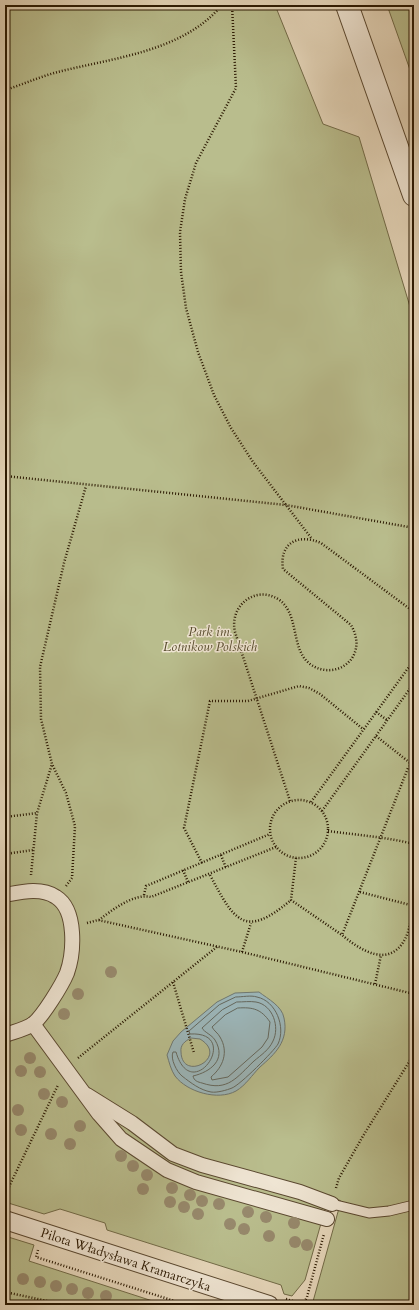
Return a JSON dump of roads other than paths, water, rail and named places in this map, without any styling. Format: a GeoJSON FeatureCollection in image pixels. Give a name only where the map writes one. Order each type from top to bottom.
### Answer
{"type":"FeatureCollection","features":[{"type":"Feature","properties":{"kind":"street"},"geometry":{"type":"LineString","coordinates":[[347,5],[414,195]]}},
{"type":"Feature","properties":{"kind":"street"},"geometry":{"type":"LineString","coordinates":[[5,895],[29,891],[43,892],[56,897],[65,907],[73,926],[67,973],[56,994],[33,1024],[5,1035]]}},
{"type":"Feature","properties":{"kind":"street"},"geometry":{"type":"LineString","coordinates":[[33,1024],[99,1114],[121,1139],[167,1170],[196,1182],[327,1219]]}},
{"type":"Feature","properties":{"kind":"street"},"geometry":{"type":"LineString","coordinates":[[85,1094],[132,1123],[173,1154],[202,1165],[300,1192],[332,1204]]}},
{"type":"Feature","properties":{"kind":"street","name":"Pilota Władysława Kramarczyka"},"geometry":{"type":"LineString","coordinates":[[5,1220],[269,1305]]}},
{"type":"Feature","properties":{"kind":"lane"},"geometry":{"type":"LineString","coordinates":[[332,1204],[369,1213],[389,1211],[414,1205]]}},
{"type":"Feature","properties":{"kind":"water"},"geometry":{"type":"Polygon","coordinates":[[[259,992],[278,1006],[284,1018],[285,1026],[283,1040],[276,1052],[243,1086],[236,1091],[221,1095],[203,1093],[180,1082],[171,1069],[167,1055],[173,1041],[181,1032],[217,1002],[235,993],[259,992]],[[191,1038],[182,1045],[181,1052],[183,1061],[189,1066],[202,1064],[210,1053],[208,1046],[200,1039],[191,1038]]]}},
{"type":"Feature","properties":{"kind":"park label","name":"Park im. Lotnikow Polskich"},"geometry":{"type":"Point","coordinates":[210,638]}}]}
